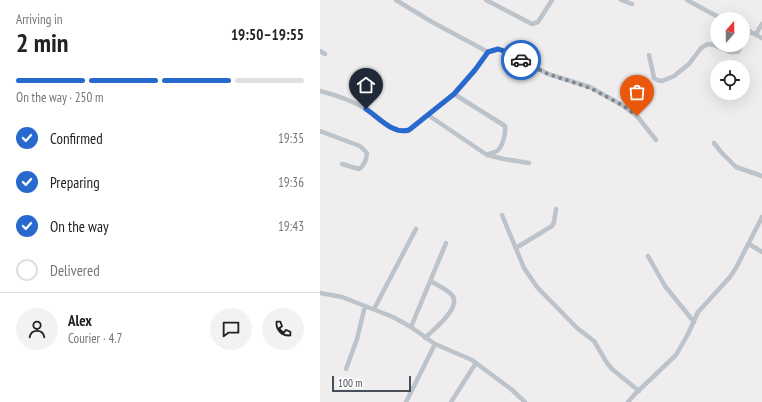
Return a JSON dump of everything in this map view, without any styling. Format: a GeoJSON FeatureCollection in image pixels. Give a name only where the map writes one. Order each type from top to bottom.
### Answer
{"type":"FeatureCollection","features":[{"type":"Feature","properties":{"kind":"street"},"geometry":{"type":"LineString","coordinates":[[396,0],[432,22],[488,52]]}},
{"type":"Feature","properties":{"kind":"street"},"geometry":{"type":"LineString","coordinates":[[486,0],[532,24],[538,22],[552,0]]}},
{"type":"Feature","properties":{"kind":"street"},"geometry":{"type":"LineString","coordinates":[[621,0],[632,4]]}},
{"type":"Feature","properties":{"kind":"street"},"geometry":{"type":"LineString","coordinates":[[687,0],[710,12]]}},
{"type":"Feature","properties":{"kind":"street"},"geometry":{"type":"LineString","coordinates":[[756,34],[762,24]]}},
{"type":"Feature","properties":{"kind":"street"},"geometry":{"type":"LineString","coordinates":[[750,31],[762,38]]}},
{"type":"Feature","properties":{"kind":"street"},"geometry":{"type":"LineString","coordinates":[[649,55],[654,78],[662,81],[674,76],[689,64],[701,48],[708,44],[710,45]]}},
{"type":"Feature","properties":{"kind":"street"},"geometry":{"type":"LineString","coordinates":[[320,90],[366,109],[387,125],[400,132],[409,130],[454,94],[475,70],[488,52],[498,49],[548,74],[590,88],[622,105],[637,116],[656,140]]}},
{"type":"Feature","properties":{"kind":"street"},"geometry":{"type":"LineString","coordinates":[[320,51],[325,54]]}},
{"type":"Feature","properties":{"kind":"street"},"geometry":{"type":"LineString","coordinates":[[454,94],[505,126],[506,131],[501,148],[496,152],[487,155]]}},
{"type":"Feature","properties":{"kind":"street"},"geometry":{"type":"LineString","coordinates":[[428,115],[487,155],[504,160],[529,163]]}},
{"type":"Feature","properties":{"kind":"street"},"geometry":{"type":"LineString","coordinates":[[320,131],[360,146],[367,153],[362,167],[359,168],[342,164]]}},
{"type":"Feature","properties":{"kind":"street"},"geometry":{"type":"LineString","coordinates":[[714,142],[734,166],[762,176]]}},
{"type":"Feature","properties":{"kind":"street"},"geometry":{"type":"LineString","coordinates":[[516,248],[552,226],[556,209]]}},
{"type":"Feature","properties":{"kind":"street"},"geometry":{"type":"LineString","coordinates":[[502,215],[524,268],[537,287],[577,328],[594,341],[612,369],[639,391]]}},
{"type":"Feature","properties":{"kind":"street"},"geometry":{"type":"LineString","coordinates":[[628,402],[676,355],[685,341],[698,312],[730,277],[762,218]]}},
{"type":"Feature","properties":{"kind":"street"},"geometry":{"type":"LineString","coordinates":[[374,309],[416,229]]}},
{"type":"Feature","properties":{"kind":"street"},"geometry":{"type":"LineString","coordinates":[[411,327],[446,243]]}},
{"type":"Feature","properties":{"kind":"street"},"geometry":{"type":"LineString","coordinates":[[749,244],[762,252]]}},
{"type":"Feature","properties":{"kind":"street"},"geometry":{"type":"LineString","coordinates":[[648,256],[665,286],[694,322]]}},
{"type":"Feature","properties":{"kind":"street"},"geometry":{"type":"LineString","coordinates":[[425,338],[455,305],[454,298],[451,294],[430,281]]}},
{"type":"Feature","properties":{"kind":"street"},"geometry":{"type":"LineString","coordinates":[[320,294],[342,297],[374,309],[411,327],[435,344],[476,363],[526,402]]}},
{"type":"Feature","properties":{"kind":"street"},"geometry":{"type":"LineString","coordinates":[[346,369],[357,339],[365,306]]}},
{"type":"Feature","properties":{"kind":"street"},"geometry":{"type":"LineString","coordinates":[[406,402],[435,344]]}},
{"type":"Feature","properties":{"kind":"street"},"geometry":{"type":"LineString","coordinates":[[451,402],[476,363]]}},
{"type":"Feature","properties":{"kind":"way so far"},"geometry":{"type":"LineString","coordinates":[[521,60],[540,71],[590,88],[622,105],[637,116]]}},
{"type":"Feature","properties":{"kind":"route"},"geometry":{"type":"LineString","coordinates":[[366,109],[387,125],[400,132],[404,132],[409,130],[454,94],[475,70],[488,52],[498,49],[521,60]]}}]}
